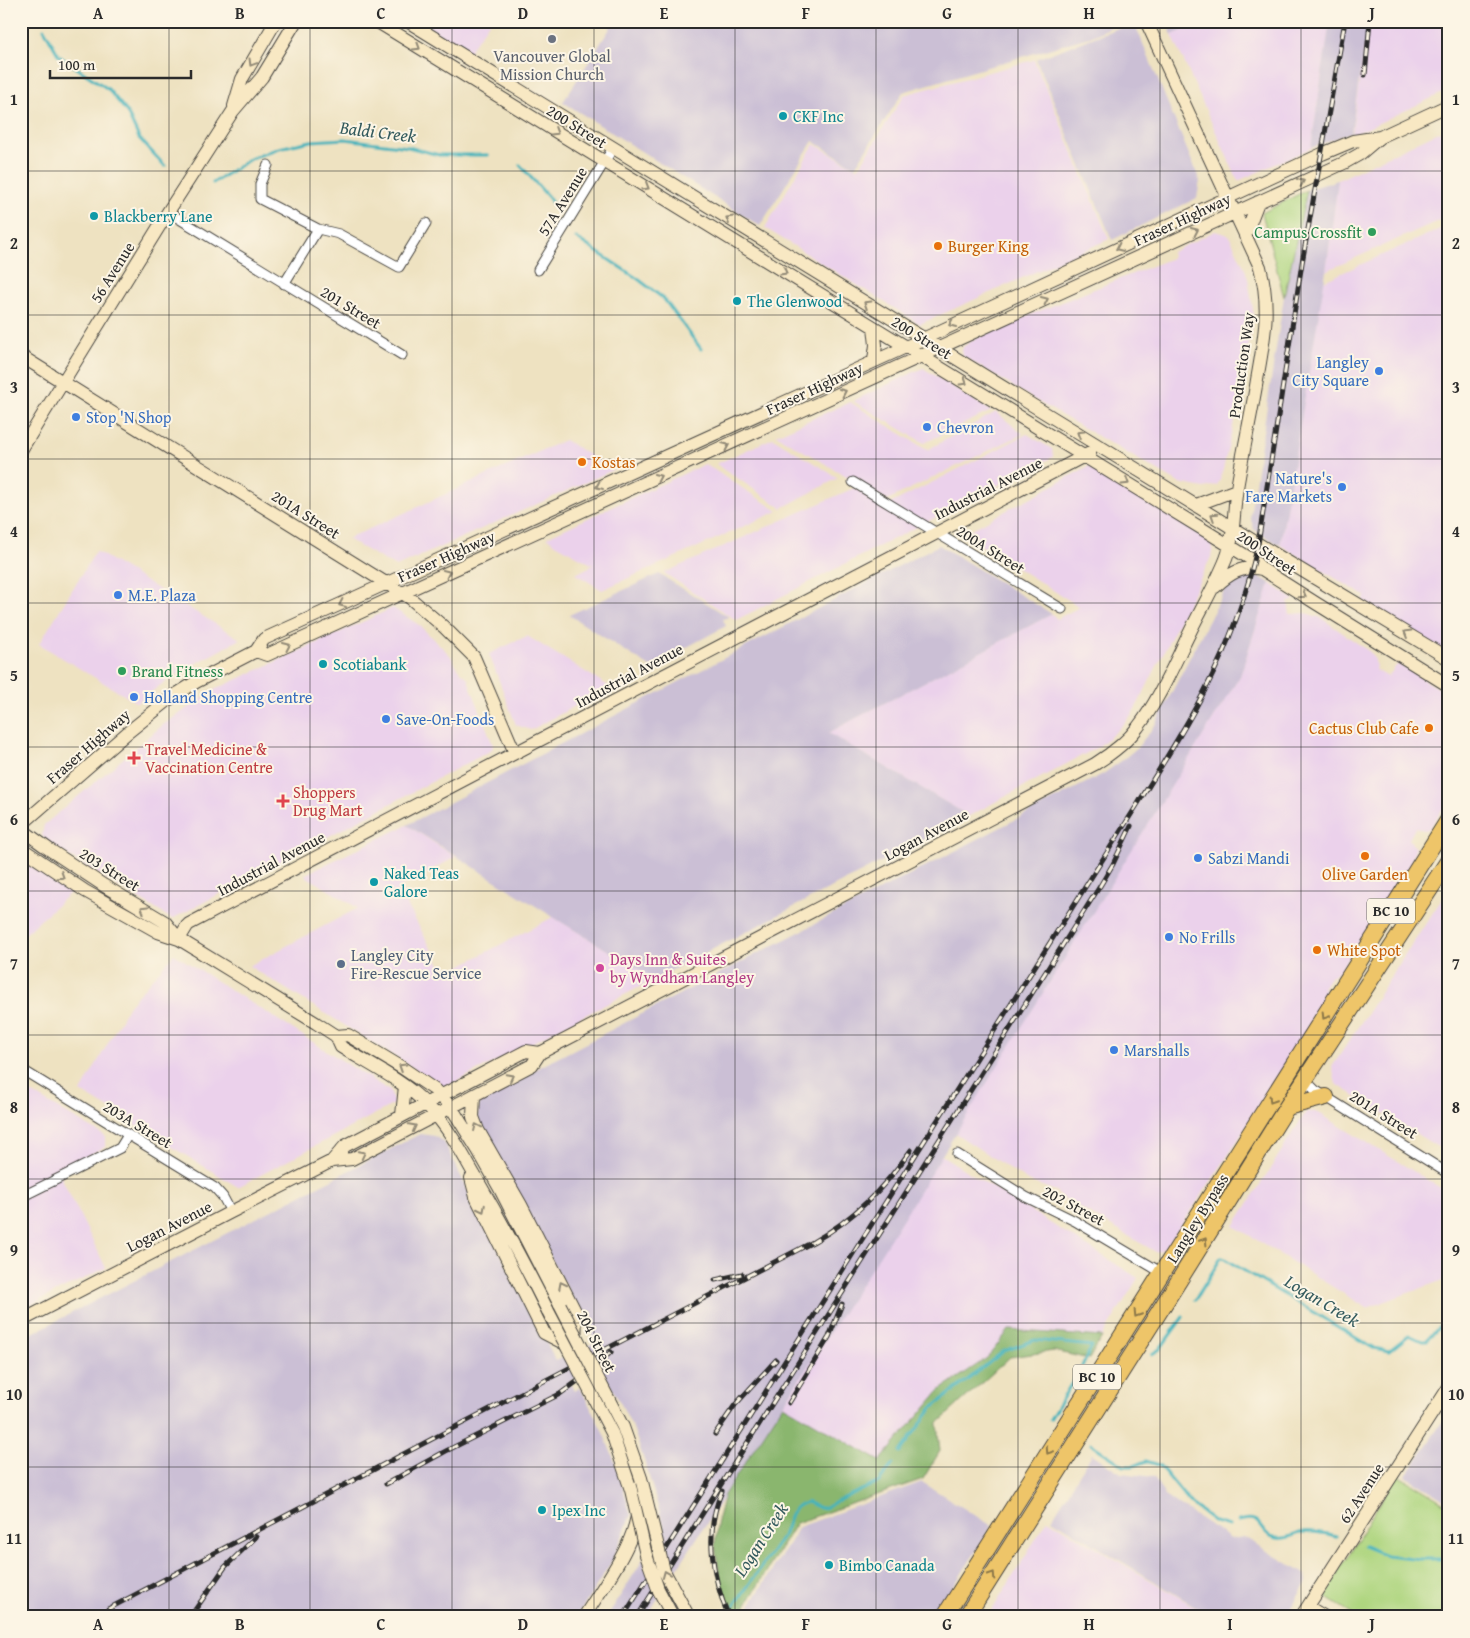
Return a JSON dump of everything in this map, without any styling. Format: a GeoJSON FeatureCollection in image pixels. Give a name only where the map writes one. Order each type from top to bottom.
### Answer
{"type":"FeatureCollection","features":[{"type":"Feature","properties":{"kind":"highway","name":"Langley Bypass"},"geometry":{"type":"LineString","coordinates":[[944,1617],[1449,819]]}},
{"type":"Feature","properties":{"kind":"highway","name":"Langley Bypass"},"geometry":{"type":"LineString","coordinates":[[966,1617],[1287,1108],[1449,860]]}},
{"type":"Feature","properties":{"kind":"highway"},"geometry":{"type":"LineString","coordinates":[[1298,1059],[1305,1080]]}},
{"type":"Feature","properties":{"kind":"highway"},"geometry":{"type":"LineString","coordinates":[[1287,1108],[1326,1097]]}},
{"type":"Feature","properties":{"kind":"main road","name":"56 Avenue"},"geometry":{"type":"LineString","coordinates":[[233,111],[242,79],[276,21]]}},
{"type":"Feature","properties":{"kind":"main road","name":"56 Avenue"},"geometry":{"type":"LineString","coordinates":[[21,450],[168,212],[233,111],[262,77],[296,21]]}},
{"type":"Feature","properties":{"kind":"main road","name":"200 Street"},"geometry":{"type":"LineString","coordinates":[[376,21],[1085,456],[1254,561],[1262,569],[1449,686]]}},
{"type":"Feature","properties":{"kind":"main road","name":"200 Street"},"geometry":{"type":"LineString","coordinates":[[407,21],[1449,659]]}},
{"type":"Feature","properties":{"kind":"main road","name":"Production Way"},"geometry":{"type":"LineString","coordinates":[[1146,21],[1260,267],[1265,286],[1267,314],[1236,490],[1230,546]]}},
{"type":"Feature","properties":{"kind":"main road","name":"Fraser Highway"},"geometry":{"type":"LineString","coordinates":[[21,825],[127,733],[172,697],[196,682],[256,651],[264,639],[1353,141],[1380,137],[1449,106]]}},
{"type":"Feature","properties":{"kind":"main road","name":"Fraser Highway"},"geometry":{"type":"LineString","coordinates":[[256,651],[268,654],[403,594],[1258,202],[1360,154],[1380,137]]}},
{"type":"Feature","properties":{"kind":"main road"},"geometry":{"type":"LineString","coordinates":[[1245,236],[1258,202]]}},
{"type":"Feature","properties":{"kind":"main road"},"geometry":{"type":"LineString","coordinates":[[874,327],[876,346],[874,360]]}},
{"type":"Feature","properties":{"kind":"main road","name":"201A Street"},"geometry":{"type":"LineString","coordinates":[[21,356],[403,594],[445,628],[474,657],[515,752]]}},
{"type":"Feature","properties":{"kind":"main road","name":"Industrial Avenue"},"geometry":{"type":"LineString","coordinates":[[179,939],[190,924],[515,752],[1101,447]]}},
{"type":"Feature","properties":{"kind":"main road"},"geometry":{"type":"LineString","coordinates":[[1196,504],[1236,490]]}},
{"type":"Feature","properties":{"kind":"main road","name":"Logan Avenue"},"geometry":{"type":"LineString","coordinates":[[21,1321],[332,1161],[352,1159],[437,1115],[532,1065],[540,1053],[1107,757],[1138,727],[1151,707],[1210,592],[1226,559],[1230,546]]}},
{"type":"Feature","properties":{"kind":"main road"},"geometry":{"type":"LineString","coordinates":[[1210,592],[1236,571],[1253,567],[1262,569]]}},
{"type":"Feature","properties":{"kind":"main road","name":"203 Street"},"geometry":{"type":"LineString","coordinates":[[21,829],[103,885],[165,922],[179,939]]}},
{"type":"Feature","properties":{"kind":"main road","name":"203 Street"},"geometry":{"type":"LineString","coordinates":[[21,848],[85,891],[158,932],[179,939],[336,1036],[341,1047],[405,1086],[426,1104]]}},
{"type":"Feature","properties":{"kind":"main road","name":"203 Street"},"geometry":{"type":"LineString","coordinates":[[336,1036],[348,1035],[426,1082],[441,1096]]}},
{"type":"Feature","properties":{"kind":"main road","name":"Logan Avenue"},"geometry":{"type":"LineString","coordinates":[[332,1161],[345,1146],[402,1115],[526,1051],[540,1053]]}},
{"type":"Feature","properties":{"kind":"main road"},"geometry":{"type":"LineString","coordinates":[[402,1115],[405,1086]]}},
{"type":"Feature","properties":{"kind":"main road"},"geometry":{"type":"LineString","coordinates":[[474,1095],[473,1116],[478,1130],[521,1205],[576,1313],[575,1348],[618,1431],[628,1456],[639,1498],[637,1516],[627,1546],[584,1617]]}},
{"type":"Feature","properties":{"kind":"main road","name":"204 Street"},"geometry":{"type":"LineString","coordinates":[[441,1096],[451,1107],[495,1179],[612,1433],[631,1490],[646,1555],[658,1589],[673,1617]]}},
{"type":"Feature","properties":{"kind":"main road","name":"204 Street"},"geometry":{"type":"LineString","coordinates":[[426,1104],[437,1115],[454,1139],[623,1427],[641,1478],[664,1571],[689,1617]]}},
{"type":"Feature","properties":{"kind":"main road"},"geometry":{"type":"LineString","coordinates":[[468,1163],[476,1197],[544,1334],[575,1348]]}},
{"type":"Feature","properties":{"kind":"main road","name":"62 Avenue"},"geometry":{"type":"LineString","coordinates":[[1305,1612],[1449,1387]]}},
{"type":"Feature","properties":{"kind":"main road"},"geometry":{"type":"LineString","coordinates":[[1305,1612],[1325,1617]]}},
{"type":"Feature","properties":{"kind":"street","name":"57A Avenue"},"geometry":{"type":"LineString","coordinates":[[538,270],[613,148]]}},
{"type":"Feature","properties":{"kind":"street"},"geometry":{"type":"LineString","coordinates":[[268,165],[260,184],[260,199],[318,229],[339,234],[399,267],[426,222]]}},
{"type":"Feature","properties":{"kind":"street","name":"201 Street"},"geometry":{"type":"LineString","coordinates":[[168,212],[402,356]]}},
{"type":"Feature","properties":{"kind":"street"},"geometry":{"type":"LineString","coordinates":[[284,284],[318,229]]}},
{"type":"Feature","properties":{"kind":"street","name":"200A Street"},"geometry":{"type":"LineString","coordinates":[[853,482],[1062,609]]}},
{"type":"Feature","properties":{"kind":"street","name":"203A Street"},"geometry":{"type":"LineString","coordinates":[[21,1069],[215,1188],[232,1212]]}},
{"type":"Feature","properties":{"kind":"street","name":"201A Street"},"geometry":{"type":"LineString","coordinates":[[1305,1080],[1315,1090],[1449,1174]]}},
{"type":"Feature","properties":{"kind":"street"},"geometry":{"type":"LineString","coordinates":[[21,1197],[120,1148],[128,1135]]}},
{"type":"Feature","properties":{"kind":"street","name":"202 Street"},"geometry":{"type":"LineString","coordinates":[[957,1154],[1026,1197],[1075,1221],[1178,1282]]}},
{"type":"Feature","properties":{"kind":"shaded area"},"geometry":{"type":"Polygon","coordinates":[[[417,21],[490,21],[468,53],[417,21]]]}},
{"type":"Feature","properties":{"kind":"shaded area"},"geometry":{"type":"Polygon","coordinates":[[[603,21],[1124,21],[1092,36],[903,92],[855,167],[813,141],[760,226],[563,102],[611,27],[603,21]]]}},
{"type":"Feature","properties":{"kind":"shaded area"},"geometry":{"type":"Polygon","coordinates":[[[1166,21],[1204,21],[1172,35],[1166,21]]]}},
{"type":"Feature","properties":{"kind":"shaded area"},"geometry":{"type":"Polygon","coordinates":[[[1204,21],[1330,21],[1311,148],[1238,181],[1172,35],[1204,21]]]}},
{"type":"Feature","properties":{"kind":"shaded area"},"geometry":{"type":"Polygon","coordinates":[[[1330,21],[1368,21],[1351,132],[1311,148],[1330,21]]]}},
{"type":"Feature","properties":{"kind":"shaded area"},"geometry":{"type":"Polygon","coordinates":[[[1368,21],[1449,21],[1449,90],[1351,136],[1368,21]]]}},
{"type":"Feature","properties":{"kind":"shaded area"},"geometry":{"type":"Polygon","coordinates":[[[1134,22],[1200,181],[1197,198],[1112,240],[1036,59],[1134,22]]]}},
{"type":"Feature","properties":{"kind":"shaded area"},"geometry":{"type":"Polygon","coordinates":[[[1034,60],[1109,239],[920,324],[765,228],[814,144],[858,169],[904,95],[1034,60]]]}},
{"type":"Feature","properties":{"kind":"shaded area"},"geometry":{"type":"Polygon","coordinates":[[[1449,127],[1449,216],[1326,271],[1338,180],[1449,127]]]}},
{"type":"Feature","properties":{"kind":"shaded area"},"geometry":{"type":"Polygon","coordinates":[[[1338,180],[1326,271],[1280,545],[1254,530],[1250,516],[1284,297],[1307,190],[1338,180]]]}},
{"type":"Feature","properties":{"kind":"shaded area","name":"Langley City Square"},"geometry":{"type":"Polygon","coordinates":[[[1449,225],[1449,654],[1363,601],[1365,596],[1280,545],[1324,281],[1449,225]]]}},
{"type":"Feature","properties":{"kind":"shaded area"},"geometry":{"type":"Polygon","coordinates":[[[1215,231],[1229,235],[1245,269],[1254,316],[1233,426],[1221,478],[1217,485],[1204,488],[1179,483],[963,356],[963,347],[973,340],[1032,314],[1172,258],[1172,252],[1215,231]]]}},
{"type":"Feature","properties":{"kind":"shaded area"},"geometry":{"type":"Polygon","coordinates":[[[923,368],[991,411],[924,443],[853,401],[923,368]]]}},
{"type":"Feature","properties":{"kind":"shaded area"},"geometry":{"type":"Polygon","coordinates":[[[850,402],[927,450],[996,412],[1023,434],[887,500],[776,435],[850,402]]]}},
{"type":"Feature","properties":{"kind":"shaded area"},"geometry":{"type":"Polygon","coordinates":[[[1027,434],[1052,449],[1053,457],[736,620],[664,573],[854,488],[886,506],[1027,434]]]}},
{"type":"Feature","properties":{"kind":"shaded area"},"geometry":{"type":"Polygon","coordinates":[[[773,438],[838,478],[782,508],[716,464],[773,438]]]}},
{"type":"Feature","properties":{"kind":"shaded area"},"geometry":{"type":"Polygon","coordinates":[[[565,440],[613,470],[396,567],[347,539],[565,440]]]}},
{"type":"Feature","properties":{"kind":"shaded area"},"geometry":{"type":"Polygon","coordinates":[[[705,464],[778,511],[602,590],[576,574],[593,565],[547,537],[705,464]]]}},
{"type":"Feature","properties":{"kind":"shaded area"},"geometry":{"type":"Polygon","coordinates":[[[1089,466],[1209,540],[1213,546],[1211,557],[1139,702],[1132,714],[1118,730],[1098,747],[969,816],[828,733],[1052,614],[1057,619],[1080,607],[963,534],[1089,466]]]}},
{"type":"Feature","properties":{"kind":"shaded area"},"geometry":{"type":"Polygon","coordinates":[[[939,545],[1052,614],[828,733],[969,816],[655,979],[407,825],[939,545]]]}},
{"type":"Feature","properties":{"kind":"shaded area","name":"M.E. Plaza"},"geometry":{"type":"Polygon","coordinates":[[[96,551],[240,639],[186,669],[137,703],[39,644],[96,551]]]}},
{"type":"Feature","properties":{"kind":"shaded area"},"geometry":{"type":"Polygon","coordinates":[[[659,574],[729,617],[723,619],[726,626],[650,667],[569,615],[659,574]]]}},
{"type":"Feature","properties":{"kind":"shaded area"},"geometry":{"type":"Polygon","coordinates":[[[1239,574],[1255,574],[1270,583],[1240,676],[885,1247],[646,1617],[607,1617],[664,1526],[633,1428],[599,1366],[570,1381],[575,1391],[580,1387],[601,1428],[616,1464],[631,1515],[612,1561],[577,1617],[21,1617],[21,1339],[420,1134],[434,1136],[444,1142],[556,1361],[596,1342],[479,1125],[477,1120],[479,1104],[483,1099],[488,1094],[1103,774],[1137,748],[1155,725],[1225,589],[1239,574]]]}},
{"type":"Feature","properties":{"kind":"shaded area"},"geometry":{"type":"Polygon","coordinates":[[[1270,583],[1293,599],[1293,601],[1288,602],[1290,614],[1306,613],[1321,618],[1370,652],[1375,660],[1376,670],[1388,677],[1399,664],[1449,695],[1449,799],[1430,828],[1425,830],[1415,828],[1409,839],[1415,848],[1411,865],[1340,971],[1330,977],[1323,988],[1327,993],[1327,999],[1229,1154],[1169,1244],[1156,1252],[1064,1199],[1056,1191],[1028,1181],[955,1133],[1240,676],[1270,583]]]}},
{"type":"Feature","properties":{"kind":"shaded area"},"geometry":{"type":"Polygon","coordinates":[[[393,608],[419,625],[450,655],[460,672],[467,677],[493,745],[492,750],[172,919],[46,842],[42,835],[44,825],[163,725],[214,690],[393,608]]]}},
{"type":"Feature","properties":{"kind":"shaded area"},"geometry":{"type":"Polygon","coordinates":[[[527,636],[610,687],[531,730],[516,725],[489,654],[527,636]]]}},
{"type":"Feature","properties":{"kind":"shaded area"},"geometry":{"type":"Polygon","coordinates":[[[407,825],[456,857],[398,888],[445,974],[553,917],[655,979],[446,1087],[249,966],[358,908],[304,875],[407,825]]]}},
{"type":"Feature","properties":{"kind":"shaded area"},"geometry":{"type":"Polygon","coordinates":[[[21,859],[71,892],[21,938],[21,859]]]}},
{"type":"Feature","properties":{"kind":"shaded area"},"geometry":{"type":"Polygon","coordinates":[[[1449,888],[1449,1154],[1336,1084],[1332,1067],[1449,888]]]}},
{"type":"Feature","properties":{"kind":"shaded area"},"geometry":{"type":"Polygon","coordinates":[[[174,954],[390,1091],[394,1104],[238,1187],[81,1092],[129,1005],[174,954]]]}},
{"type":"Feature","properties":{"kind":"shaded area"},"geometry":{"type":"Polygon","coordinates":[[[21,1087],[105,1136],[105,1147],[58,1171],[106,1268],[21,1309],[21,1087]]]}},
{"type":"Feature","properties":{"kind":"shaded area"},"geometry":{"type":"Polygon","coordinates":[[[1306,1112],[1317,1112],[1449,1193],[1449,1278],[1367,1308],[1234,1226],[1306,1112]]]}},
{"type":"Feature","properties":{"kind":"shaded area"},"geometry":{"type":"Polygon","coordinates":[[[941,1155],[1138,1278],[1102,1337],[1009,1331],[987,1358],[940,1390],[880,1461],[783,1405],[941,1155]]]}},
{"type":"Feature","properties":{"kind":"shaded area"},"geometry":{"type":"Polygon","coordinates":[[[1449,1412],[1449,1503],[1406,1476],[1449,1412]]]}},
{"type":"Feature","properties":{"kind":"shaded area"},"geometry":{"type":"Polygon","coordinates":[[[1092,1454],[1121,1473],[1154,1477],[1165,1496],[1231,1539],[1244,1537],[1305,1574],[1307,1582],[1285,1617],[1213,1617],[1052,1519],[1092,1454]]]}},
{"type":"Feature","properties":{"kind":"shaded area"},"geometry":{"type":"Polygon","coordinates":[[[922,1482],[992,1526],[934,1617],[743,1617],[799,1527],[922,1482]]]}},
{"type":"Feature","properties":{"kind":"shaded area"},"geometry":{"type":"Polygon","coordinates":[[[1048,1519],[1212,1617],[988,1617],[1048,1519]]]}},
{"type":"Feature","properties":{"kind":"green space"},"geometry":{"type":"Polygon","coordinates":[[[1307,190],[1284,297],[1262,213],[1307,190]]]}},
{"type":"Feature","properties":{"kind":"green space"},"geometry":{"type":"Polygon","coordinates":[[[1009,1330],[1102,1337],[1089,1359],[1054,1351],[1010,1357],[937,1424],[940,1451],[923,1479],[796,1523],[739,1617],[734,1617],[721,1585],[715,1546],[718,1518],[724,1495],[783,1405],[880,1461],[940,1390],[987,1358],[1009,1330]]]}},
{"type":"Feature","properties":{"kind":"green space"},"geometry":{"type":"Polygon","coordinates":[[[1397,1474],[1449,1506],[1449,1617],[1358,1617],[1324,1596],[1397,1474]]]}},
{"type":"Feature","properties":{"kind":"waterway","name":"Baldi Creek"},"geometry":{"type":"LineString","coordinates":[[44,29],[59,56],[108,89],[127,112],[139,138],[165,166]]}},
{"type":"Feature","properties":{"kind":"waterway","name":"Baldi Creek"},"geometry":{"type":"LineString","coordinates":[[213,183],[250,159],[279,148],[311,141],[345,139],[408,147],[439,155],[488,155]]}},
{"type":"Feature","properties":{"kind":"waterway","name":"Baldi Creek"},"geometry":{"type":"LineString","coordinates":[[520,165],[549,198],[556,210]]}},
{"type":"Feature","properties":{"kind":"waterway","name":"Baldi Creek"},"geometry":{"type":"LineString","coordinates":[[576,238],[638,279],[664,299],[701,349]]}},
{"type":"Feature","properties":{"kind":"waterway","name":"Logan Creek"},"geometry":{"type":"LineString","coordinates":[[1195,1300],[1221,1258],[1223,1258],[1373,1348],[1389,1351],[1409,1335],[1426,1341],[1445,1321],[1449,1320]]}},
{"type":"Feature","properties":{"kind":"waterway","name":"Logan Creek"},"geometry":{"type":"LineString","coordinates":[[1152,1354],[1160,1349],[1183,1317]]}},
{"type":"Feature","properties":{"kind":"waterway","name":"Logan Creek"},"geometry":{"type":"LineString","coordinates":[[900,1452],[932,1408],[1004,1351],[1035,1340],[1092,1346],[1050,1419]]}},
{"type":"Feature","properties":{"kind":"waterway"},"geometry":{"type":"LineString","coordinates":[[1091,1444],[1124,1466],[1133,1466],[1146,1461],[1159,1465],[1191,1504],[1215,1522],[1229,1526]]}},
{"type":"Feature","properties":{"kind":"waterway","name":"Logan Creek"},"geometry":{"type":"LineString","coordinates":[[734,1606],[783,1536],[791,1514],[796,1507],[807,1502],[820,1508],[825,1508],[879,1482],[893,1464]]}},
{"type":"Feature","properties":{"kind":"waterway"},"geometry":{"type":"LineString","coordinates":[[1239,1521],[1253,1520],[1266,1533],[1278,1538],[1309,1532],[1336,1536]]}},
{"type":"Feature","properties":{"kind":"waterway"},"geometry":{"type":"LineString","coordinates":[[1364,1546],[1386,1555],[1421,1559],[1449,1559]]}},
{"type":"Feature","properties":{"kind":"railway"},"geometry":{"type":"LineString","coordinates":[[623,1617],[1156,774],[1214,673],[1243,600],[1258,544],[1302,263],[1345,21]]}},
{"type":"Feature","properties":{"kind":"railway"},"geometry":{"type":"LineString","coordinates":[[1365,75],[1370,21]]}},
{"type":"Feature","properties":{"kind":"railway"},"geometry":{"type":"LineString","coordinates":[[637,1617],[1100,886],[1131,826]]}},
{"type":"Feature","properties":{"kind":"railway"},"geometry":{"type":"LineString","coordinates":[[108,1609],[813,1242],[842,1223],[867,1202],[911,1150]]}},
{"type":"Feature","properties":{"kind":"railway"},"geometry":{"type":"LineString","coordinates":[[715,1280],[742,1274]]}},
{"type":"Feature","properties":{"kind":"railway"},"geometry":{"type":"LineString","coordinates":[[789,1403],[829,1337],[842,1304]]}},
{"type":"Feature","properties":{"kind":"railway"},"geometry":{"type":"LineString","coordinates":[[386,1484],[446,1451],[560,1394],[611,1352]]}},
{"type":"Feature","properties":{"kind":"railway"},"geometry":{"type":"LineString","coordinates":[[715,1434],[735,1405],[776,1360]]}},
{"type":"Feature","properties":{"kind":"railway"},"geometry":{"type":"LineString","coordinates":[[722,1491],[716,1506],[713,1522],[712,1554],[718,1586],[729,1617]]}},
{"type":"Feature","properties":{"kind":"railway"},"geometry":{"type":"LineString","coordinates":[[190,1617],[225,1567],[256,1537]]}},
{"type":"Feature","properties":{"kind":"place","name":"Vancouver Global Mission Church"},"geometry":{"type":"Point","coordinates":[552,39]}},
{"type":"Feature","properties":{"kind":"place","name":"CKF Inc"},"geometry":{"type":"Point","coordinates":[783,116]}},
{"type":"Feature","properties":{"kind":"place","name":"Blackberry Lane"},"geometry":{"type":"Point","coordinates":[94,216]}},
{"type":"Feature","properties":{"kind":"place","name":"Campus Crossfit"},"geometry":{"type":"Point","coordinates":[1372,232]}},
{"type":"Feature","properties":{"kind":"place","name":"Burger King"},"geometry":{"type":"Point","coordinates":[938,246]}},
{"type":"Feature","properties":{"kind":"place","name":"The Glenwood"},"geometry":{"type":"Point","coordinates":[737,301]}},
{"type":"Feature","properties":{"kind":"place","name":"Langley City Square"},"geometry":{"type":"Point","coordinates":[1379,371]}},
{"type":"Feature","properties":{"kind":"place","name":"Stop 'N Shop"},"geometry":{"type":"Point","coordinates":[76,417]}},
{"type":"Feature","properties":{"kind":"place","name":"Chevron"},"geometry":{"type":"Point","coordinates":[927,427]}},
{"type":"Feature","properties":{"kind":"place","name":"Kostas"},"geometry":{"type":"Point","coordinates":[582,462]}},
{"type":"Feature","properties":{"kind":"place","name":"Nature's Fare Markets"},"geometry":{"type":"Point","coordinates":[1342,487]}},
{"type":"Feature","properties":{"kind":"place","name":"M.E. Plaza"},"geometry":{"type":"Point","coordinates":[118,595]}},
{"type":"Feature","properties":{"kind":"place","name":"Scotiabank"},"geometry":{"type":"Point","coordinates":[323,664]}},
{"type":"Feature","properties":{"kind":"place","name":"Brand Fitness"},"geometry":{"type":"Point","coordinates":[122,671]}},
{"type":"Feature","properties":{"kind":"place","name":"Holland Shopping Centre"},"geometry":{"type":"Point","coordinates":[134,697]}},
{"type":"Feature","properties":{"kind":"place","name":"Save-On-Foods"},"geometry":{"type":"Point","coordinates":[386,719]}},
{"type":"Feature","properties":{"kind":"place","name":"Cactus Club Cafe"},"geometry":{"type":"Point","coordinates":[1429,728]}},
{"type":"Feature","properties":{"kind":"place","name":"Travel Medicine & Vaccination Centre"},"geometry":{"type":"Point","coordinates":[134,758]}},
{"type":"Feature","properties":{"kind":"place","name":"Shoppers Drug Mart"},"geometry":{"type":"Point","coordinates":[283,801]}},
{"type":"Feature","properties":{"kind":"place","name":"Olive Garden"},"geometry":{"type":"Point","coordinates":[1365,856]}},
{"type":"Feature","properties":{"kind":"place","name":"Sabzi Mandi"},"geometry":{"type":"Point","coordinates":[1198,858]}},
{"type":"Feature","properties":{"kind":"place","name":"Naked Teas Galore"},"geometry":{"type":"Point","coordinates":[374,882]}},
{"type":"Feature","properties":{"kind":"place","name":"No Frills"},"geometry":{"type":"Point","coordinates":[1169,937]}},
{"type":"Feature","properties":{"kind":"place","name":"White Spot"},"geometry":{"type":"Point","coordinates":[1317,950]}},
{"type":"Feature","properties":{"kind":"place","name":"Langley City Fire-Rescue Service"},"geometry":{"type":"Point","coordinates":[341,964]}},
{"type":"Feature","properties":{"kind":"place","name":"Days Inn & Suites by Wyndham Langley"},"geometry":{"type":"Point","coordinates":[600,968]}},
{"type":"Feature","properties":{"kind":"place","name":"Marshalls"},"geometry":{"type":"Point","coordinates":[1114,1050]}},
{"type":"Feature","properties":{"kind":"place","name":"Ipex Inc"},"geometry":{"type":"Point","coordinates":[542,1510]}},
{"type":"Feature","properties":{"kind":"place","name":"Bimbo Canada"},"geometry":{"type":"Point","coordinates":[829,1565]}}]}
